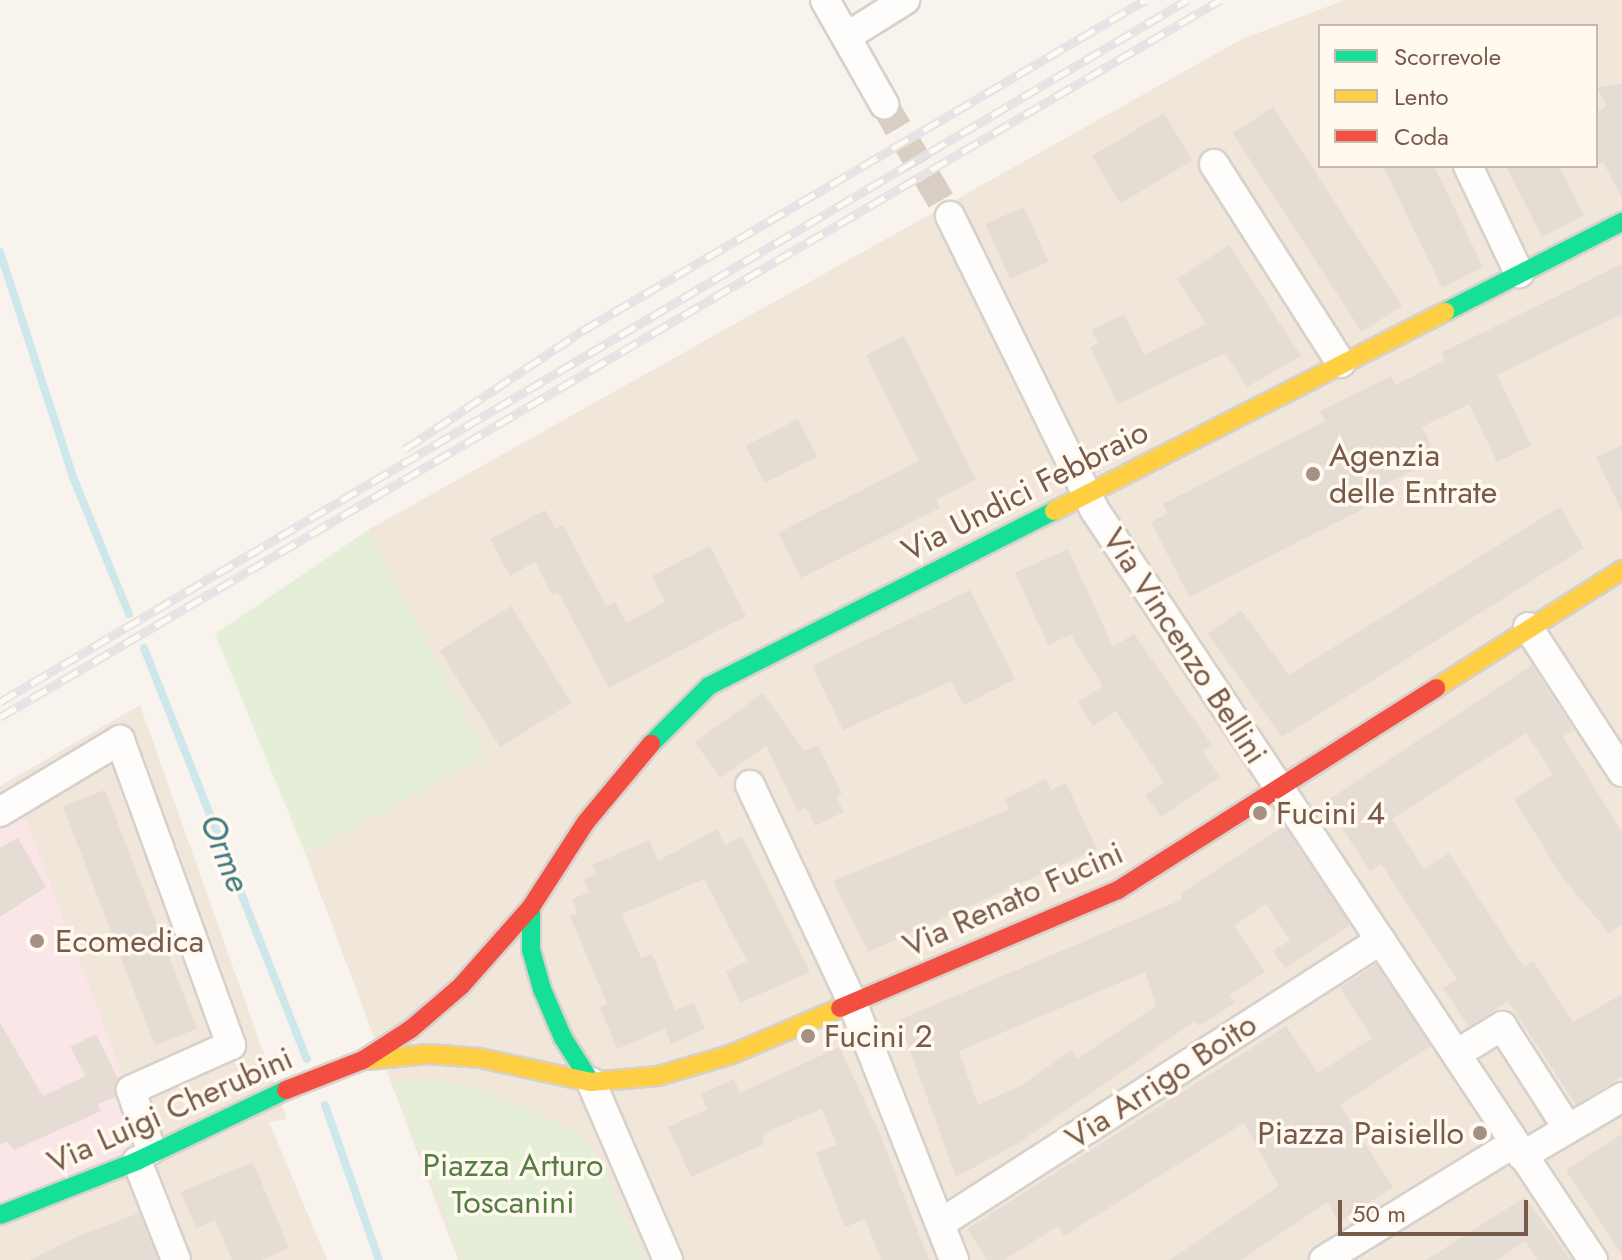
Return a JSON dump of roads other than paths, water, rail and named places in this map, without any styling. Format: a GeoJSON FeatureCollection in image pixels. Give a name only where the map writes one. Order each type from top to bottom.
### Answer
{"type":"FeatureCollection","features":[{"type":"Feature","properties":{"kind":"main road","name":"Via Undici Febbraio"},"geometry":{"type":"LineString","coordinates":[[363,1060],[411,1029],[461,986],[531,907],[586,822],[658,735],[709,686],[1622,222]]}},
{"type":"Feature","properties":{"kind":"main road","name":"Via Renato Fucini"},"geometry":{"type":"LineString","coordinates":[[363,1060],[429,1054],[480,1058],[591,1082],[658,1076],[730,1055],[1118,890],[1277,785],[1622,570]]}},
{"type":"Feature","properties":{"kind":"main road"},"geometry":{"type":"LineString","coordinates":[[531,907],[531,950],[542,989],[563,1038],[591,1082]]}},
{"type":"Feature","properties":{"kind":"main road","name":"Via Luigi Cherubini"},"geometry":{"type":"LineString","coordinates":[[0,1215],[144,1155],[243,1107],[363,1060]]}},
{"type":"Feature","properties":{"kind":"street"},"geometry":{"type":"LineString","coordinates":[[825,0],[884,104]]}},
{"type":"Feature","properties":{"kind":"street"},"geometry":{"type":"LineString","coordinates":[[846,37],[905,0]]}},
{"type":"Feature","properties":{"kind":"street"},"geometry":{"type":"LineString","coordinates":[[1214,164],[1341,363]]}},
{"type":"Feature","properties":{"kind":"street"},"geometry":{"type":"LineString","coordinates":[[1469,168],[1519,273]]}},
{"type":"Feature","properties":{"kind":"street","name":"Via Vincenzo Bellini"},"geometry":{"type":"LineString","coordinates":[[950,216],[1086,494],[1593,1260]]}},
{"type":"Feature","properties":{"kind":"street"},"geometry":{"type":"LineString","coordinates":[[1528,627],[1622,772]]}},
{"type":"Feature","properties":{"kind":"street"},"geometry":{"type":"LineString","coordinates":[[0,812],[120,740],[231,1045],[131,1090],[144,1155],[176,1260]]}},
{"type":"Feature","properties":{"kind":"street"},"geometry":{"type":"LineString","coordinates":[[750,785],[852,1002],[954,1260]]}},
{"type":"Feature","properties":{"kind":"street","name":"Via Arrigo Boito"},"geometry":{"type":"LineString","coordinates":[[941,1223],[1381,940]]}},
{"type":"Feature","properties":{"kind":"street"},"geometry":{"type":"LineString","coordinates":[[1458,1053],[1502,1026],[1568,1129]]}},
{"type":"Feature","properties":{"kind":"street"},"geometry":{"type":"LineString","coordinates":[[591,1082],[668,1260]]}},
{"type":"Feature","properties":{"kind":"street"},"geometry":{"type":"LineString","coordinates":[[1324,1260],[1518,1150],[1568,1129],[1622,1097]]}},
{"type":"Feature","properties":{"kind":"waterway","name":"Orme"},"geometry":{"type":"LineString","coordinates":[[0,252],[73,477],[129,614]]}},
{"type":"Feature","properties":{"kind":"waterway","name":"Orme"},"geometry":{"type":"LineString","coordinates":[[144,648],[307,1059]]}},
{"type":"Feature","properties":{"kind":"waterway","name":"Orme"},"geometry":{"type":"LineString","coordinates":[[325,1105],[379,1260]]}},
{"type":"Feature","properties":{"kind":"tunnel"},"geometry":{"type":"LineString","coordinates":[[884,104],[950,216]]}},
{"type":"Feature","properties":{"kind":"railway"},"geometry":{"type":"LineString","coordinates":[[405,449],[582,331],[1145,0]]}},
{"type":"Feature","properties":{"kind":"railway"},"geometry":{"type":"LineString","coordinates":[[0,702],[1187,0]]}},
{"type":"Feature","properties":{"kind":"railway"},"geometry":{"type":"LineString","coordinates":[[0,717],[1220,0]]}},
{"type":"Feature","properties":{"kind":"place","name":"Agenzia delle Entrate"},"geometry":{"type":"Point","coordinates":[1313,474]}},
{"type":"Feature","properties":{"kind":"place","name":"Fucini 4"},"geometry":{"type":"Point","coordinates":[1260,813]}},
{"type":"Feature","properties":{"kind":"place","name":"Ecomedica"},"geometry":{"type":"Point","coordinates":[37,941]}},
{"type":"Feature","properties":{"kind":"place","name":"Fucini 2"},"geometry":{"type":"Point","coordinates":[808,1036]}},
{"type":"Feature","properties":{"kind":"place","name":"Piazza Paisiello"},"geometry":{"type":"Point","coordinates":[1480,1133]}},
{"type":"Feature","properties":{"kind":"park label","name":"Piazza Arturo Toscanini"},"geometry":{"type":"Point","coordinates":[513,1184]}}]}
